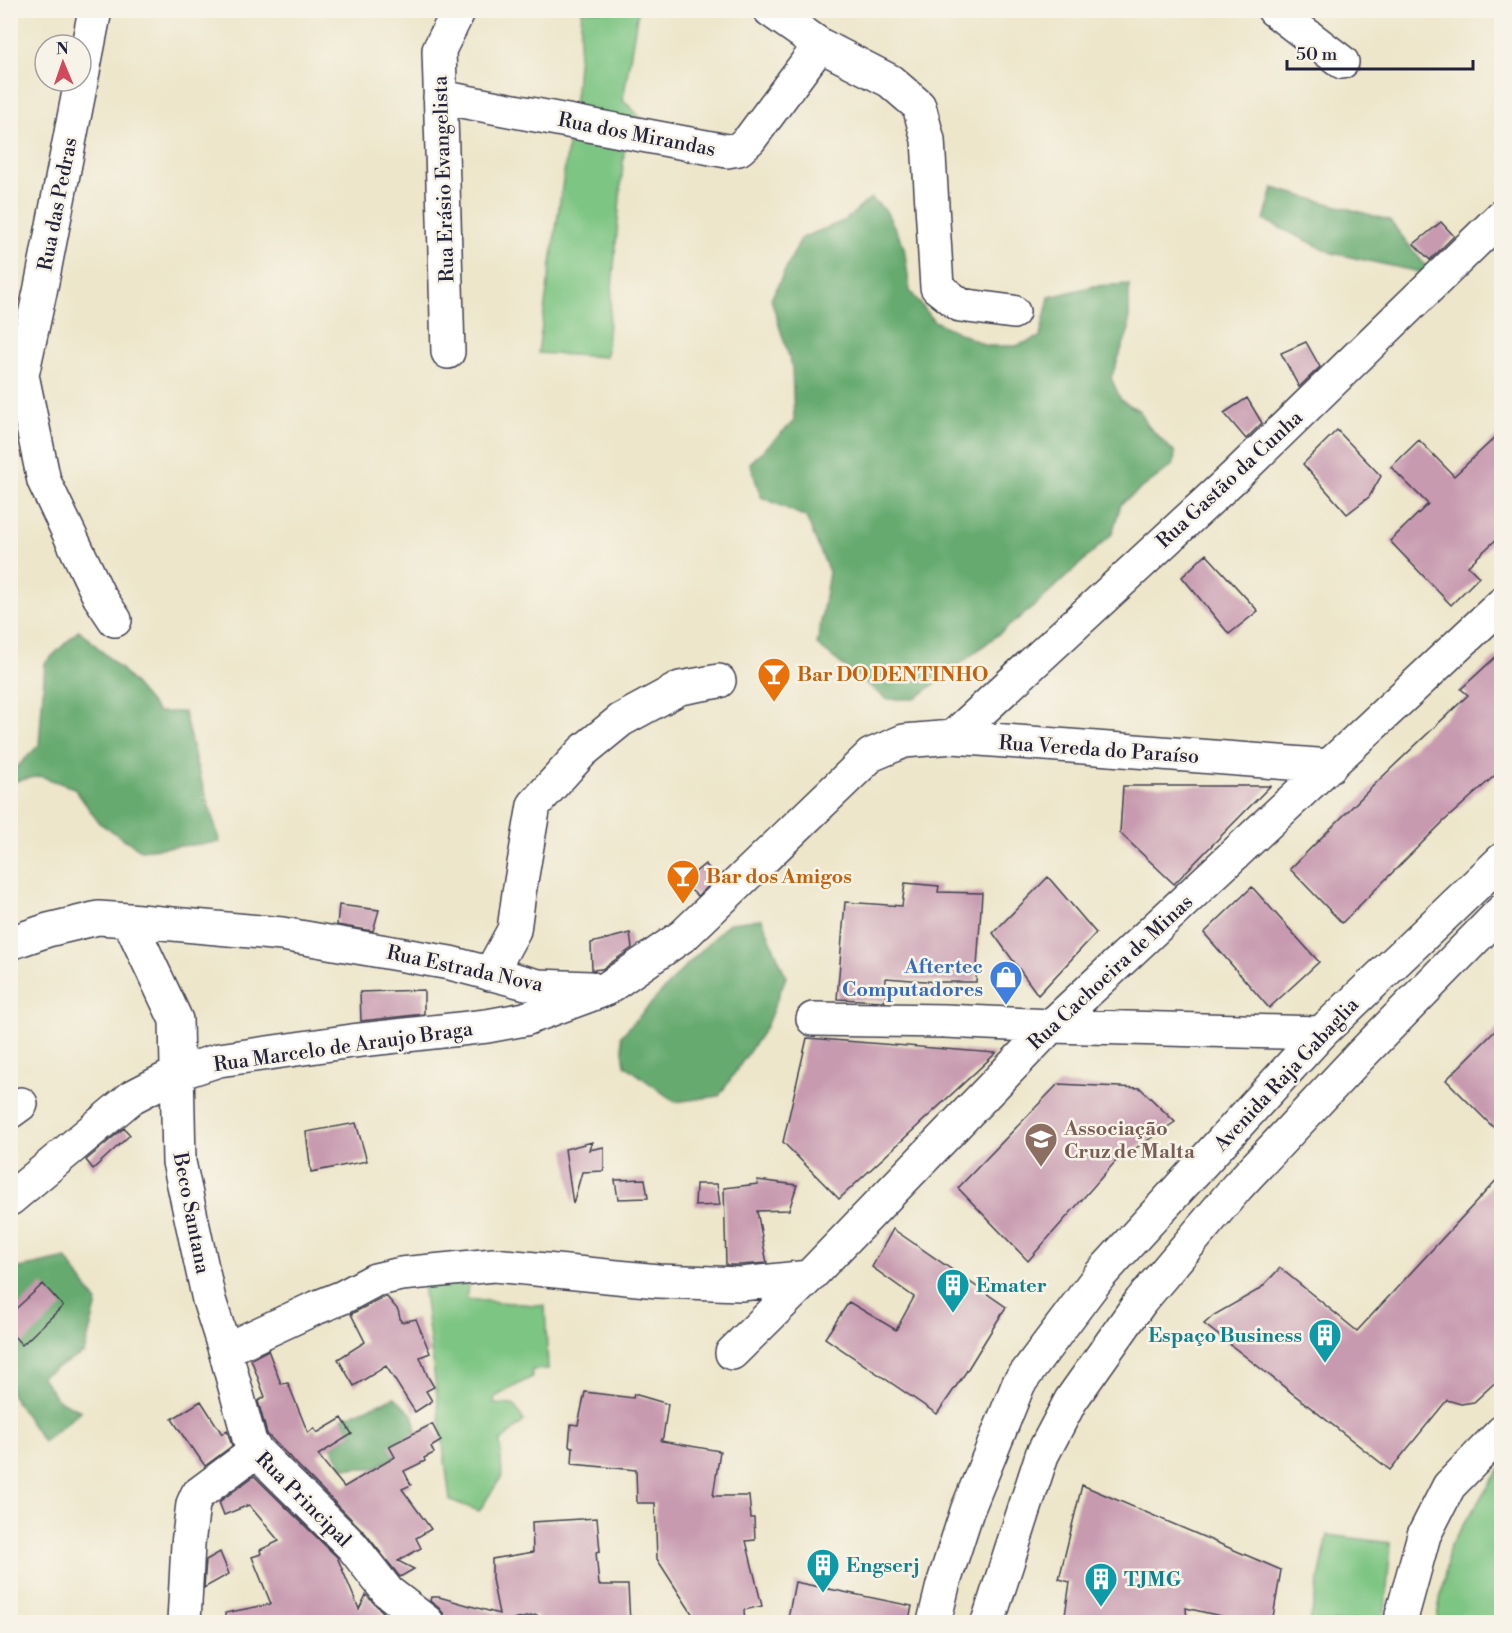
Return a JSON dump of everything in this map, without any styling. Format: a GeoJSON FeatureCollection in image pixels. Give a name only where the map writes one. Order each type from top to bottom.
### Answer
{"type":"FeatureCollection","features":[{"type":"Feature","properties":{"kind":"street","name":"Rua das Pedras"},"geometry":{"type":"LineString","coordinates":[[16,385],[40,292],[95,10]]}},
{"type":"Feature","properties":{"kind":"street","name":"Rua Erásio Evangelista"},"geometry":{"type":"LineString","coordinates":[[448,352],[439,50],[459,10]]}},
{"type":"Feature","properties":{"kind":"street"},"geometry":{"type":"LineString","coordinates":[[770,10],[819,45],[890,81],[919,106],[928,140],[937,287],[960,305],[1012,312]]}},
{"type":"Feature","properties":{"kind":"street"},"geometry":{"type":"LineString","coordinates":[[1274,10],[1342,62]]}},
{"type":"Feature","properties":{"kind":"street","name":"Rua dos Mirandas"},"geometry":{"type":"LineString","coordinates":[[441,97],[727,151],[739,149],[750,139],[819,45]]}},
{"type":"Feature","properties":{"kind":"street","name":"Rua Gastão da Cunha"},"geometry":{"type":"LineString","coordinates":[[953,737],[1235,476],[1502,216]]}},
{"type":"Feature","properties":{"kind":"street"},"geometry":{"type":"LineString","coordinates":[[16,385],[44,481],[99,596],[115,620]]}},
{"type":"Feature","properties":{"kind":"street","name":"Rua Cachoeira de Minas"},"geometry":{"type":"LineString","coordinates":[[732,1353],[809,1277],[1051,1026],[1502,604]]}},
{"type":"Feature","properties":{"kind":"street"},"geometry":{"type":"LineString","coordinates":[[490,974],[514,930],[534,805],[583,751],[621,720],[680,688],[719,681]]}},
{"type":"Feature","properties":{"kind":"street","name":"Rua Vereda do Paraíso"},"geometry":{"type":"LineString","coordinates":[[606,989],[684,935],[871,755],[904,741],[953,737],[1330,766]]}},
{"type":"Feature","properties":{"kind":"street","name":"Avenida Raja Gabaglia"},"geometry":{"type":"LineString","coordinates":[[934,1623],[943,1585],[967,1510],[1019,1383],[1100,1275],[1321,1034],[1502,860]]}},
{"type":"Feature","properties":{"kind":"street"},"geometry":{"type":"LineString","coordinates":[[988,1623],[1042,1455],[1071,1400],[1141,1301],[1238,1187],[1360,1056],[1502,911]]}},
{"type":"Feature","properties":{"kind":"street","name":"Rua Estrada Nova"},"geometry":{"type":"LineString","coordinates":[[10,943],[48,930],[98,918],[129,920],[282,934],[450,963],[538,986],[606,989]]}},
{"type":"Feature","properties":{"kind":"street"},"geometry":{"type":"LineString","coordinates":[[129,920],[176,1020],[176,1074]]}},
{"type":"Feature","properties":{"kind":"street","name":"Rua Marcelo de Araujo Braga"},"geometry":{"type":"LineString","coordinates":[[10,1199],[132,1097],[176,1074],[219,1060],[352,1041],[487,1026],[525,1019],[606,989]]}},
{"type":"Feature","properties":{"kind":"street"},"geometry":{"type":"LineString","coordinates":[[813,1018],[1321,1034]]}},
{"type":"Feature","properties":{"kind":"street","name":"Beco Santana"},"geometry":{"type":"LineString","coordinates":[[176,1074],[179,1162],[209,1300],[225,1350]]}},
{"type":"Feature","properties":{"kind":"street"},"geometry":{"type":"LineString","coordinates":[[225,1350],[343,1297],[375,1280],[401,1274],[494,1264],[658,1281],[741,1284],[809,1277]]}},
{"type":"Feature","properties":{"kind":"street","name":"Rua Principal"},"geometry":{"type":"LineString","coordinates":[[225,1350],[250,1442],[256,1451],[351,1546],[387,1592],[427,1623]]}},
{"type":"Feature","properties":{"kind":"street"},"geometry":{"type":"LineString","coordinates":[[1403,1623],[1402,1615],[1424,1535],[1449,1486],[1502,1432]]}},
{"type":"Feature","properties":{"kind":"street"},"geometry":{"type":"LineString","coordinates":[[184,1623],[188,1544],[193,1504],[197,1495],[256,1451]]}},
{"type":"Feature","properties":{"kind":"green space"},"geometry":{"type":"Polygon","coordinates":[[[582,11],[638,11],[623,100],[644,121],[625,141],[606,357],[538,353],[576,90],[582,11]]]}},
{"type":"Feature","properties":{"kind":"green space"},"geometry":{"type":"Polygon","coordinates":[[[1273,188],[1389,220],[1433,275],[1332,253],[1264,220],[1273,188]]]}},
{"type":"Feature","properties":{"kind":"green space"},"geometry":{"type":"Polygon","coordinates":[[[871,198],[886,211],[904,246],[910,291],[934,321],[987,346],[1016,346],[1040,337],[1049,297],[1094,286],[1129,284],[1129,329],[1111,378],[1121,400],[1140,411],[1148,426],[1175,453],[1174,464],[1121,504],[1112,534],[1036,605],[915,699],[886,699],[817,645],[829,572],[806,517],[761,497],[750,463],[794,421],[792,367],[771,299],[801,238],[844,221],[871,198]]]}},
{"type":"Feature","properties":{"kind":"green space"},"geometry":{"type":"Polygon","coordinates":[[[79,630],[122,670],[158,712],[184,712],[196,763],[220,842],[141,850],[99,823],[74,788],[40,776],[11,782],[11,773],[39,745],[45,663],[79,630]]]}},
{"type":"Feature","properties":{"kind":"green space"},"geometry":{"type":"Polygon","coordinates":[[[762,919],[786,977],[766,1027],[719,1096],[675,1102],[625,1065],[621,1036],[729,923],[762,919]]]}},
{"type":"Feature","properties":{"kind":"green space"},"geometry":{"type":"Polygon","coordinates":[[[66,1258],[97,1303],[84,1353],[41,1376],[58,1400],[81,1411],[43,1442],[11,1394],[10,1270],[66,1258]]]}},
{"type":"Feature","properties":{"kind":"green space"},"geometry":{"type":"Polygon","coordinates":[[[470,1273],[466,1299],[545,1306],[548,1369],[532,1370],[532,1377],[495,1397],[494,1404],[514,1405],[524,1421],[500,1442],[502,1476],[479,1511],[450,1500],[422,1277],[470,1273]]]}},
{"type":"Feature","properties":{"kind":"green space"},"geometry":{"type":"Polygon","coordinates":[[[395,1397],[413,1415],[416,1432],[396,1456],[375,1468],[344,1468],[331,1447],[352,1434],[342,1418],[395,1397]]]}},
{"type":"Feature","properties":{"kind":"green space"},"geometry":{"type":"Polygon","coordinates":[[[1501,1467],[1501,1622],[1436,1622],[1450,1545],[1501,1467]]]}},
{"type":"Feature","properties":{"kind":"green space"},"geometry":{"type":"Polygon","coordinates":[[[1328,1535],[1391,1543],[1384,1622],[1310,1622],[1328,1535]]]}},
{"type":"Feature","properties":{"kind":"building"},"geometry":{"type":"Polygon","coordinates":[[[1441,222],[1454,236],[1430,260],[1414,244],[1441,222]]]}},
{"type":"Feature","properties":{"kind":"building"},"geometry":{"type":"Polygon","coordinates":[[[1306,342],[1320,367],[1299,387],[1281,353],[1306,342]]]}},
{"type":"Feature","properties":{"kind":"building"},"geometry":{"type":"Polygon","coordinates":[[[1247,398],[1262,423],[1246,439],[1224,413],[1247,398]]]}},
{"type":"Feature","properties":{"kind":"building"},"geometry":{"type":"Polygon","coordinates":[[[1337,430],[1381,476],[1369,497],[1347,514],[1303,464],[1337,430]]]}},
{"type":"Feature","properties":{"kind":"building"},"geometry":{"type":"Polygon","coordinates":[[[1502,431],[1502,534],[1468,566],[1479,577],[1451,605],[1390,541],[1428,504],[1391,467],[1419,440],[1454,476],[1502,431]]]}},
{"type":"Feature","properties":{"kind":"building"},"geometry":{"type":"Polygon","coordinates":[[[1206,554],[1258,611],[1229,634],[1182,577],[1206,554]]]}},
{"type":"Feature","properties":{"kind":"building"},"geometry":{"type":"Polygon","coordinates":[[[1502,651],[1502,769],[1444,821],[1342,923],[1290,869],[1468,695],[1461,689],[1502,651]]]}},
{"type":"Feature","properties":{"kind":"building"},"geometry":{"type":"Polygon","coordinates":[[[1123,786],[1270,786],[1174,884],[1120,833],[1123,786]]]}},
{"type":"Feature","properties":{"kind":"building"},"geometry":{"type":"Polygon","coordinates":[[[705,864],[718,877],[698,896],[682,883],[705,864]]]}},
{"type":"Feature","properties":{"kind":"building"},"geometry":{"type":"Polygon","coordinates":[[[1048,877],[1096,933],[1038,995],[993,933],[1048,877]]]}},
{"type":"Feature","properties":{"kind":"building"},"geometry":{"type":"Polygon","coordinates":[[[905,883],[939,886],[938,892],[982,893],[976,982],[886,978],[885,1001],[837,999],[845,902],[902,906],[905,883]]]}},
{"type":"Feature","properties":{"kind":"building"},"geometry":{"type":"Polygon","coordinates":[[[1252,887],[1319,962],[1269,1008],[1204,933],[1252,887]]]}},
{"type":"Feature","properties":{"kind":"building"},"geometry":{"type":"Polygon","coordinates":[[[339,905],[379,910],[373,931],[337,925],[339,905]]]}},
{"type":"Feature","properties":{"kind":"building"},"geometry":{"type":"Polygon","coordinates":[[[630,933],[632,948],[602,969],[592,970],[591,943],[630,933]]]}},
{"type":"Feature","properties":{"kind":"building"},"geometry":{"type":"Polygon","coordinates":[[[424,990],[424,1014],[361,1021],[360,992],[424,990]]]}},
{"type":"Feature","properties":{"kind":"building"},"geometry":{"type":"Polygon","coordinates":[[[1502,1024],[1502,1136],[1446,1080],[1502,1024]]]}},
{"type":"Feature","properties":{"kind":"building"},"geometry":{"type":"Polygon","coordinates":[[[807,1038],[996,1053],[839,1199],[783,1142],[807,1038]]]}},
{"type":"Feature","properties":{"kind":"building"},"geometry":{"type":"Polygon","coordinates":[[[1058,1084],[1140,1088],[1175,1122],[1115,1162],[1028,1261],[958,1188],[1058,1084]]]}},
{"type":"Feature","properties":{"kind":"building"},"geometry":{"type":"Polygon","coordinates":[[[356,1123],[367,1161],[311,1172],[306,1132],[356,1123]]]}},
{"type":"Feature","properties":{"kind":"building"},"geometry":{"type":"Polygon","coordinates":[[[124,1128],[130,1135],[93,1169],[86,1160],[124,1128]]]}},
{"type":"Feature","properties":{"kind":"building"},"geometry":{"type":"Polygon","coordinates":[[[592,1142],[589,1150],[604,1147],[604,1171],[582,1172],[573,1204],[565,1149],[592,1142]]]}},
{"type":"Feature","properties":{"kind":"building"},"geometry":{"type":"Polygon","coordinates":[[[1502,1174],[1502,1376],[1474,1402],[1461,1404],[1447,1400],[1390,1470],[1204,1324],[1214,1315],[1260,1289],[1280,1268],[1357,1331],[1502,1174]]]}},
{"type":"Feature","properties":{"kind":"building"},"geometry":{"type":"Polygon","coordinates":[[[645,1179],[648,1198],[618,1199],[615,1180],[645,1179]]]}},
{"type":"Feature","properties":{"kind":"building"},"geometry":{"type":"Polygon","coordinates":[[[757,1180],[797,1185],[789,1210],[757,1211],[767,1263],[726,1265],[724,1188],[758,1184],[757,1180]]]}},
{"type":"Feature","properties":{"kind":"building"},"geometry":{"type":"Polygon","coordinates":[[[696,1184],[717,1184],[720,1205],[695,1206],[696,1184]]]}},
{"type":"Feature","properties":{"kind":"building","name":"Emater"},"geometry":{"type":"Polygon","coordinates":[[[893,1229],[1006,1307],[937,1414],[825,1338],[849,1302],[896,1330],[914,1297],[872,1267],[893,1229]]]}},
{"type":"Feature","properties":{"kind":"building"},"geometry":{"type":"Polygon","coordinates":[[[43,1284],[63,1306],[22,1345],[10,1332],[10,1314],[43,1284]]]}},
{"type":"Feature","properties":{"kind":"building"},"geometry":{"type":"Polygon","coordinates":[[[387,1297],[398,1310],[401,1322],[416,1319],[430,1353],[420,1357],[434,1387],[426,1391],[432,1401],[415,1412],[386,1366],[354,1386],[338,1359],[365,1342],[351,1314],[387,1297]]]}},
{"type":"Feature","properties":{"kind":"building"},"geometry":{"type":"Polygon","coordinates":[[[268,1350],[281,1384],[288,1383],[308,1433],[314,1428],[317,1433],[342,1418],[352,1434],[318,1455],[344,1487],[395,1457],[389,1446],[432,1424],[441,1441],[431,1447],[434,1453],[424,1458],[425,1461],[404,1471],[411,1485],[402,1489],[431,1529],[416,1538],[421,1548],[398,1561],[414,1569],[400,1577],[365,1533],[267,1434],[258,1401],[265,1397],[251,1359],[268,1350]]]}},
{"type":"Feature","properties":{"kind":"building"},"geometry":{"type":"Polygon","coordinates":[[[585,1392],[633,1398],[634,1394],[668,1404],[661,1441],[720,1451],[713,1496],[749,1496],[751,1518],[754,1518],[755,1540],[746,1541],[762,1606],[744,1610],[745,1623],[698,1623],[657,1559],[655,1503],[637,1503],[636,1470],[572,1464],[573,1447],[569,1446],[571,1424],[578,1425],[585,1392]]]}},
{"type":"Feature","properties":{"kind":"building"},"geometry":{"type":"Polygon","coordinates":[[[201,1401],[222,1434],[227,1430],[232,1446],[205,1466],[172,1419],[201,1401]]]}},
{"type":"Feature","properties":{"kind":"building"},"geometry":{"type":"Polygon","coordinates":[[[254,1476],[337,1557],[359,1609],[366,1595],[382,1611],[388,1623],[225,1623],[225,1613],[271,1604],[252,1557],[261,1554],[260,1550],[279,1541],[249,1505],[224,1515],[219,1502],[254,1476]]]}},
{"type":"Feature","properties":{"kind":"building"},"geometry":{"type":"Polygon","coordinates":[[[1082,1485],[1281,1570],[1272,1623],[1250,1623],[1186,1608],[1187,1623],[1064,1622],[1070,1582],[1059,1579],[1082,1485]]]}},
{"type":"Feature","properties":{"kind":"building"},"geometry":{"type":"Polygon","coordinates":[[[597,1518],[600,1551],[596,1552],[599,1585],[628,1585],[630,1623],[539,1623],[537,1615],[507,1623],[445,1623],[444,1614],[430,1601],[431,1597],[439,1597],[499,1614],[492,1579],[492,1559],[533,1552],[532,1522],[597,1518]]]}},
{"type":"Feature","properties":{"kind":"building"},"geometry":{"type":"Polygon","coordinates":[[[220,1552],[229,1574],[204,1588],[206,1560],[220,1552]]]}},
{"type":"Feature","properties":{"kind":"building","name":"Engserj"},"geometry":{"type":"Polygon","coordinates":[[[795,1582],[912,1606],[908,1623],[787,1623],[795,1582]]]}},
{"type":"Feature","properties":{"kind":"place","name":"Bar DO DENTINHO"},"geometry":{"type":"Point","coordinates":[774,703]}},
{"type":"Feature","properties":{"kind":"place","name":"Bar dos Amigos"},"geometry":{"type":"Point","coordinates":[683,905]}},
{"type":"Feature","properties":{"kind":"place","name":"Aftertec Computadores"},"geometry":{"type":"Point","coordinates":[1006,1006]}},
{"type":"Feature","properties":{"kind":"place","name":"Associação Cruz de Malta"},"geometry":{"type":"Point","coordinates":[1041,1168]}},
{"type":"Feature","properties":{"kind":"place","name":"Emater"},"geometry":{"type":"Point","coordinates":[953,1314]}},
{"type":"Feature","properties":{"kind":"place","name":"Espaço Business"},"geometry":{"type":"Point","coordinates":[1325,1364]}},
{"type":"Feature","properties":{"kind":"place","name":"Engserj"},"geometry":{"type":"Point","coordinates":[823,1594]}},
{"type":"Feature","properties":{"kind":"place","name":"TJMG"},"geometry":{"type":"Point","coordinates":[1101,1608]}}]}
